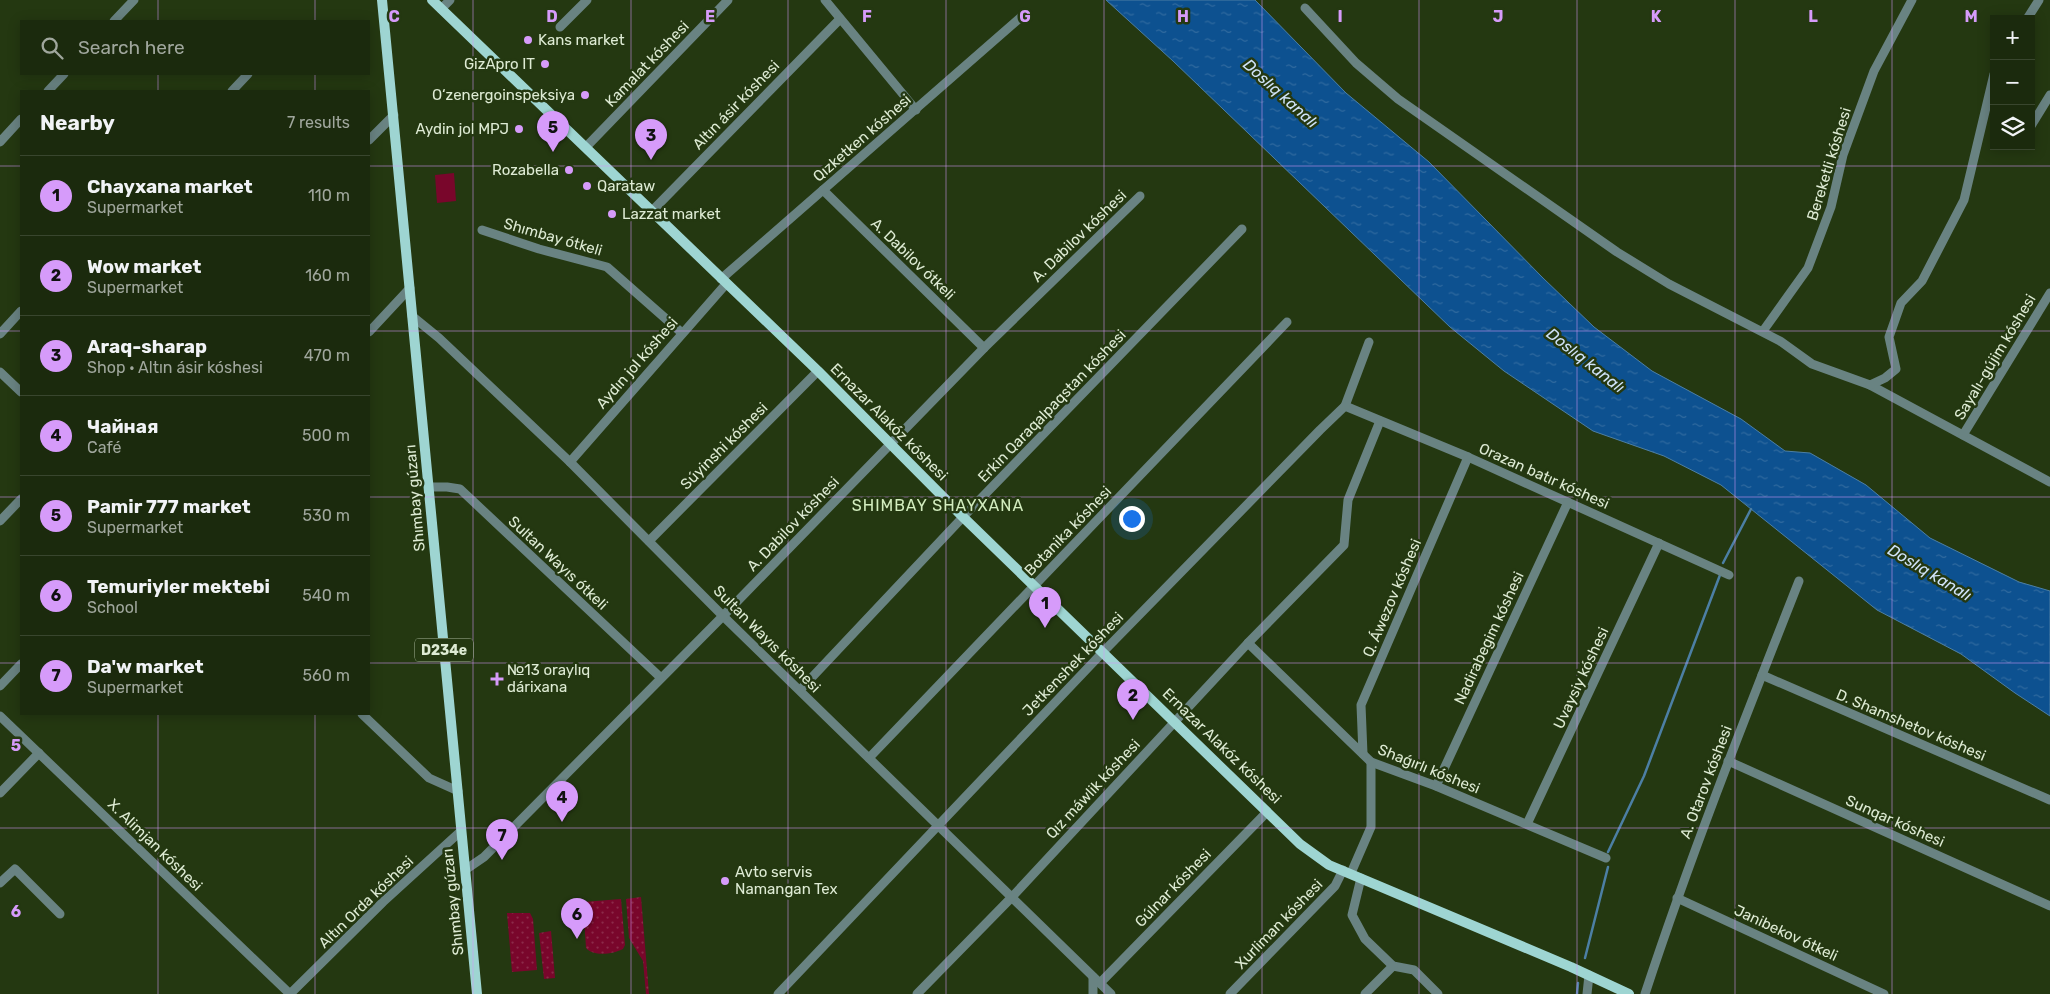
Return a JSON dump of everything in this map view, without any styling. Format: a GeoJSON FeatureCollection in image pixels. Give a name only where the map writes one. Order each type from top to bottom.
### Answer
{"type":"FeatureCollection","features":[{"type":"Feature","properties":{"kind":"main road","name":"Shımbay gúzarı"},"geometry":{"type":"LineString","coordinates":[[382,0],[477,994]]}},
{"type":"Feature","properties":{"kind":"main road","name":"Ernazar Alakóz kóshesi"},"geometry":{"type":"LineString","coordinates":[[432,0],[818,371],[963,517],[1300,844],[1329,865],[1590,975],[1629,994]]}},
{"type":"Feature","properties":{"kind":"street"},"geometry":{"type":"LineString","coordinates":[[115,20],[134,0]]}},
{"type":"Feature","properties":{"kind":"street"},"geometry":{"type":"LineString","coordinates":[[441,9],[450,0]]}},
{"type":"Feature","properties":{"kind":"street"},"geometry":{"type":"LineString","coordinates":[[560,27],[587,0]]}},
{"type":"Feature","properties":{"kind":"street","name":"Kamalat kóshesi"},"geometry":{"type":"LineString","coordinates":[[586,147],[728,0]]}},
{"type":"Feature","properties":{"kind":"street"},"geometry":{"type":"LineString","coordinates":[[825,0],[916,110]]}},
{"type":"Feature","properties":{"kind":"street","name":"Bereketli kóshesi"},"geometry":{"type":"LineString","coordinates":[[1763,331],[1808,268],[1830,207],[1843,155],[1874,71],[1912,0]]}},
{"type":"Feature","properties":{"kind":"street"},"geometry":{"type":"LineString","coordinates":[[2030,15],[2039,0]]}},
{"type":"Feature","properties":{"kind":"street"},"geometry":{"type":"LineString","coordinates":[[1305,8],[1356,63],[1398,99],[1542,201],[1668,284],[1763,331],[1812,364],[1870,385],[2049,478]]}},
{"type":"Feature","properties":{"kind":"street","name":"Qızketken kóshesi"},"geometry":{"type":"LineString","coordinates":[[724,281],[823,190],[1021,17]]}},
{"type":"Feature","properties":{"kind":"street","name":"Altın ásir kóshesi"},"geometry":{"type":"LineString","coordinates":[[651,212],[840,19]]}},
{"type":"Feature","properties":{"kind":"street"},"geometry":{"type":"LineString","coordinates":[[49,90],[63,75]]}},
{"type":"Feature","properties":{"kind":"street"},"geometry":{"type":"LineString","coordinates":[[233,90],[247,75]]}},
{"type":"Feature","properties":{"kind":"street"},"geometry":{"type":"LineString","coordinates":[[1870,385],[1886,378],[1896,369],[1889,336],[1901,303],[1922,281],[1964,200],[1990,91]]}},
{"type":"Feature","properties":{"kind":"street"},"geometry":{"type":"LineString","coordinates":[[2035,119],[2050,95]]}},
{"type":"Feature","properties":{"kind":"street"},"geometry":{"type":"LineString","coordinates":[[370,139],[394,115]]}},
{"type":"Feature","properties":{"kind":"street"},"geometry":{"type":"LineString","coordinates":[[0,142],[20,120]]}},
{"type":"Feature","properties":{"kind":"street","name":"A. Dabilov ótkeli"},"geometry":{"type":"LineString","coordinates":[[823,190],[984,348]]}},
{"type":"Feature","properties":{"kind":"street","name":"A. Dabilov kóshesi"},"geometry":{"type":"LineString","coordinates":[[465,870],[484,857],[660,677],[723,616],[984,348],[1140,196]]}},
{"type":"Feature","properties":{"kind":"street","name":"Erkin Qaraqalpaqstan kóshesi"},"geometry":{"type":"LineString","coordinates":[[800,690],[963,517],[1242,229]]}},
{"type":"Feature","properties":{"kind":"street","name":"Shımbay ótkeli"},"geometry":{"type":"LineString","coordinates":[[482,230],[539,249],[607,267],[682,333]]}},
{"type":"Feature","properties":{"kind":"street","name":"Aydın jol kóshesi"},"geometry":{"type":"LineString","coordinates":[[570,462],[682,333],[724,281]]}},
{"type":"Feature","properties":{"kind":"street"},"geometry":{"type":"LineString","coordinates":[[370,331],[410,288]]}},
{"type":"Feature","properties":{"kind":"street","name":"Sayalı-gújim kóshesi"},"geometry":{"type":"LineString","coordinates":[[1963,435],[2050,293]]}},
{"type":"Feature","properties":{"kind":"street"},"geometry":{"type":"LineString","coordinates":[[0,334],[20,312]]}},
{"type":"Feature","properties":{"kind":"street","name":"Sultan Wayıs kóshesi"},"geometry":{"type":"LineString","coordinates":[[412,316],[439,338],[570,462],[723,616],[1111,994]]}},
{"type":"Feature","properties":{"kind":"street","name":"Botanika kóshesi"},"geometry":{"type":"LineString","coordinates":[[869,758],[1287,322]]}},
{"type":"Feature","properties":{"kind":"street","name":"Jetkenshek kóshesi"},"geometry":{"type":"LineString","coordinates":[[778,994],[1103,652],[1345,406],[1369,342]]}},
{"type":"Feature","properties":{"kind":"street","name":"Súyinshi kóshesi"},"geometry":{"type":"LineString","coordinates":[[649,541],[818,371]]}},
{"type":"Feature","properties":{"kind":"street"},"geometry":{"type":"LineString","coordinates":[[0,372],[20,391]]}},
{"type":"Feature","properties":{"kind":"street","name":"Orazan batır kóshesi"},"geometry":{"type":"LineString","coordinates":[[1345,406],[1468,457],[1729,575]]}},
{"type":"Feature","properties":{"kind":"street","name":"Qız máwlik kóshesi"},"geometry":{"type":"LineString","coordinates":[[917,994],[1012,897],[1248,643],[1344,544],[1348,500],[1380,421]]}},
{"type":"Feature","properties":{"kind":"street","name":"Q. Áwezov kóshesi"},"geometry":{"type":"LineString","coordinates":[[1363,754],[1361,706],[1468,457]]}},
{"type":"Feature","properties":{"kind":"street","name":"Sultan Wayıs ótkeli"},"geometry":{"type":"LineString","coordinates":[[429,487],[460,489],[660,677]]}},
{"type":"Feature","properties":{"kind":"street"},"geometry":{"type":"LineString","coordinates":[[0,521],[20,500]]}},
{"type":"Feature","properties":{"kind":"street","name":"Nadirabegim kóshesi"},"geometry":{"type":"LineString","coordinates":[[1436,786],[1568,502]]}},
{"type":"Feature","properties":{"kind":"street","name":"Uvaysiy kóshesi"},"geometry":{"type":"LineString","coordinates":[[1527,824],[1659,543]]}},
{"type":"Feature","properties":{"kind":"street","name":"A. Otarov kóshesi"},"geometry":{"type":"LineString","coordinates":[[1645,994],[1677,898],[1799,581]]}},
{"type":"Feature","properties":{"kind":"street","name":"Shaǵırlı kóshesi"},"geometry":{"type":"LineString","coordinates":[[1248,643],[1371,762],[1436,786],[1606,858]]}},
{"type":"Feature","properties":{"kind":"street"},"geometry":{"type":"LineString","coordinates":[[0,686],[20,665]]}},
{"type":"Feature","properties":{"kind":"street","name":"D. Shamshetov kóshesi"},"geometry":{"type":"LineString","coordinates":[[1762,675],[2050,800]]}},
{"type":"Feature","properties":{"kind":"street"},"geometry":{"type":"LineString","coordinates":[[363,715],[430,778],[458,792]]}},
{"type":"Feature","properties":{"kind":"street","name":"X. Alimjan kóshesi"},"geometry":{"type":"LineString","coordinates":[[0,716],[290,994]]}},
{"type":"Feature","properties":{"kind":"street"},"geometry":{"type":"LineString","coordinates":[[0,793],[39,753]]}},
{"type":"Feature","properties":{"kind":"street","name":"Xurliman kóshesi"},"geometry":{"type":"LineString","coordinates":[[1230,994],[1347,871],[1371,827],[1371,762]]}},
{"type":"Feature","properties":{"kind":"street","name":"Sunqar kóshesi"},"geometry":{"type":"LineString","coordinates":[[1728,762],[2050,906]]}},
{"type":"Feature","properties":{"kind":"street","name":"Gúlnar kóshesi"},"geometry":{"type":"LineString","coordinates":[[1097,980],[1267,812]]}},
{"type":"Feature","properties":{"kind":"street","name":"Altın Orda kóshesi"},"geometry":{"type":"LineString","coordinates":[[290,994],[384,902],[461,831]]}},
{"type":"Feature","properties":{"kind":"street"},"geometry":{"type":"LineString","coordinates":[[0,883],[15,869],[60,914]]}},
{"type":"Feature","properties":{"kind":"street"},"geometry":{"type":"LineString","coordinates":[[1361,878],[1352,915],[1364,939],[1393,966],[1414,970],[1438,994]]}},
{"type":"Feature","properties":{"kind":"street","name":"Janibekov ótkeli"},"geometry":{"type":"LineString","coordinates":[[1677,898],[1884,994]]}},
{"type":"Feature","properties":{"kind":"street"},"geometry":{"type":"LineString","coordinates":[[1365,994],[1393,966]]}},
{"type":"Feature","properties":{"kind":"street"},"geometry":{"type":"LineString","coordinates":[[1587,994],[1590,975]]}},
{"type":"Feature","properties":{"kind":"street"},"geometry":{"type":"LineString","coordinates":[[1093,994],[1097,980]]}},
{"type":"Feature","properties":{"kind":"shaded area"},"geometry":{"type":"Polygon","coordinates":[[[454,173],[456,201],[437,203],[435,175],[454,173]]]}},
{"type":"Feature","properties":{"kind":"shaded area"},"geometry":{"type":"Polygon","coordinates":[[[641,897],[649,994],[646,994],[643,961],[629,938],[626,899],[641,897]]]}},
{"type":"Feature","properties":{"kind":"shaded area"},"geometry":{"type":"Polygon","coordinates":[[[621,899],[625,945],[623,949],[604,954],[589,951],[586,948],[583,902],[621,899]]]}},
{"type":"Feature","properties":{"kind":"shaded area"},"geometry":{"type":"Polygon","coordinates":[[[507,913],[530,913],[533,919],[537,970],[512,972],[507,913]]]}},
{"type":"Feature","properties":{"kind":"shaded area"},"geometry":{"type":"Polygon","coordinates":[[[551,931],[555,978],[544,979],[539,933],[551,931]]]}},
{"type":"Feature","properties":{"kind":"water","name":"Doslıq kanalı"},"geometry":{"type":"Polygon","coordinates":[[[1106,0],[1255,0],[1346,93],[1429,162],[1594,327],[1652,371],[1741,419],[1785,451],[1810,453],[1866,485],[1930,538],[2019,582],[2050,591],[2050,716],[1961,654],[1877,610],[1721,485],[1664,456],[1593,431],[1504,371],[1450,327],[1173,61],[1106,0]]]}},
{"type":"Feature","properties":{"kind":"waterway"},"geometry":{"type":"LineString","coordinates":[[1723,563],[1751,509]]}},
{"type":"Feature","properties":{"kind":"waterway"},"geometry":{"type":"LineString","coordinates":[[1608,852],[1644,776],[1720,575]]}},
{"type":"Feature","properties":{"kind":"waterway"},"geometry":{"type":"LineString","coordinates":[[1585,958],[1608,867]]}},
{"type":"Feature","properties":{"kind":"waterway"},"geometry":{"type":"LineString","coordinates":[[1577,994],[1578,983]]}},
{"type":"Feature","properties":{"kind":"place","name":"Kans market"},"geometry":{"type":"Point","coordinates":[528,40]}},
{"type":"Feature","properties":{"kind":"place","name":"GizApro IT"},"geometry":{"type":"Point","coordinates":[545,64]}},
{"type":"Feature","properties":{"kind":"place","name":"O‘zenergoinspeksiya"},"geometry":{"type":"Point","coordinates":[585,95]}},
{"type":"Feature","properties":{"kind":"place","name":"Aydin jol MPJ"},"geometry":{"type":"Point","coordinates":[519,129]}},
{"type":"Feature","properties":{"kind":"place","name":"Pamir 777 market"},"geometry":{"type":"Point","coordinates":[553,152]}},
{"type":"Feature","properties":{"kind":"place","name":"Araq-sharap"},"geometry":{"type":"Point","coordinates":[651,160]}},
{"type":"Feature","properties":{"kind":"place","name":"Rozabella"},"geometry":{"type":"Point","coordinates":[569,170]}},
{"type":"Feature","properties":{"kind":"place","name":"Qarataw"},"geometry":{"type":"Point","coordinates":[587,186]}},
{"type":"Feature","properties":{"kind":"place","name":"Lazzat market"},"geometry":{"type":"Point","coordinates":[612,214]}},
{"type":"Feature","properties":{"kind":"place","name":"Chayxana market"},"geometry":{"type":"Point","coordinates":[1045,628]}},
{"type":"Feature","properties":{"kind":"place","name":"№13 oraylıq dárixana"},"geometry":{"type":"Point","coordinates":[497,679]}},
{"type":"Feature","properties":{"kind":"place","name":"Wow market"},"geometry":{"type":"Point","coordinates":[1133,720]}},
{"type":"Feature","properties":{"kind":"place","name":"Чайная"},"geometry":{"type":"Point","coordinates":[562,822]}},
{"type":"Feature","properties":{"kind":"place","name":"Da'w market"},"geometry":{"type":"Point","coordinates":[502,860]}},
{"type":"Feature","properties":{"kind":"place","name":"Avto servis Namangan Tex"},"geometry":{"type":"Point","coordinates":[725,881]}},
{"type":"Feature","properties":{"kind":"place","name":"Temuriyler mektebi"},"geometry":{"type":"Point","coordinates":[577,939]}},
{"type":"Feature","properties":{"kind":"district","name":"SHIMBAY SHAYXANA"},"geometry":{"type":"Point","coordinates":[938,505]}}]}
